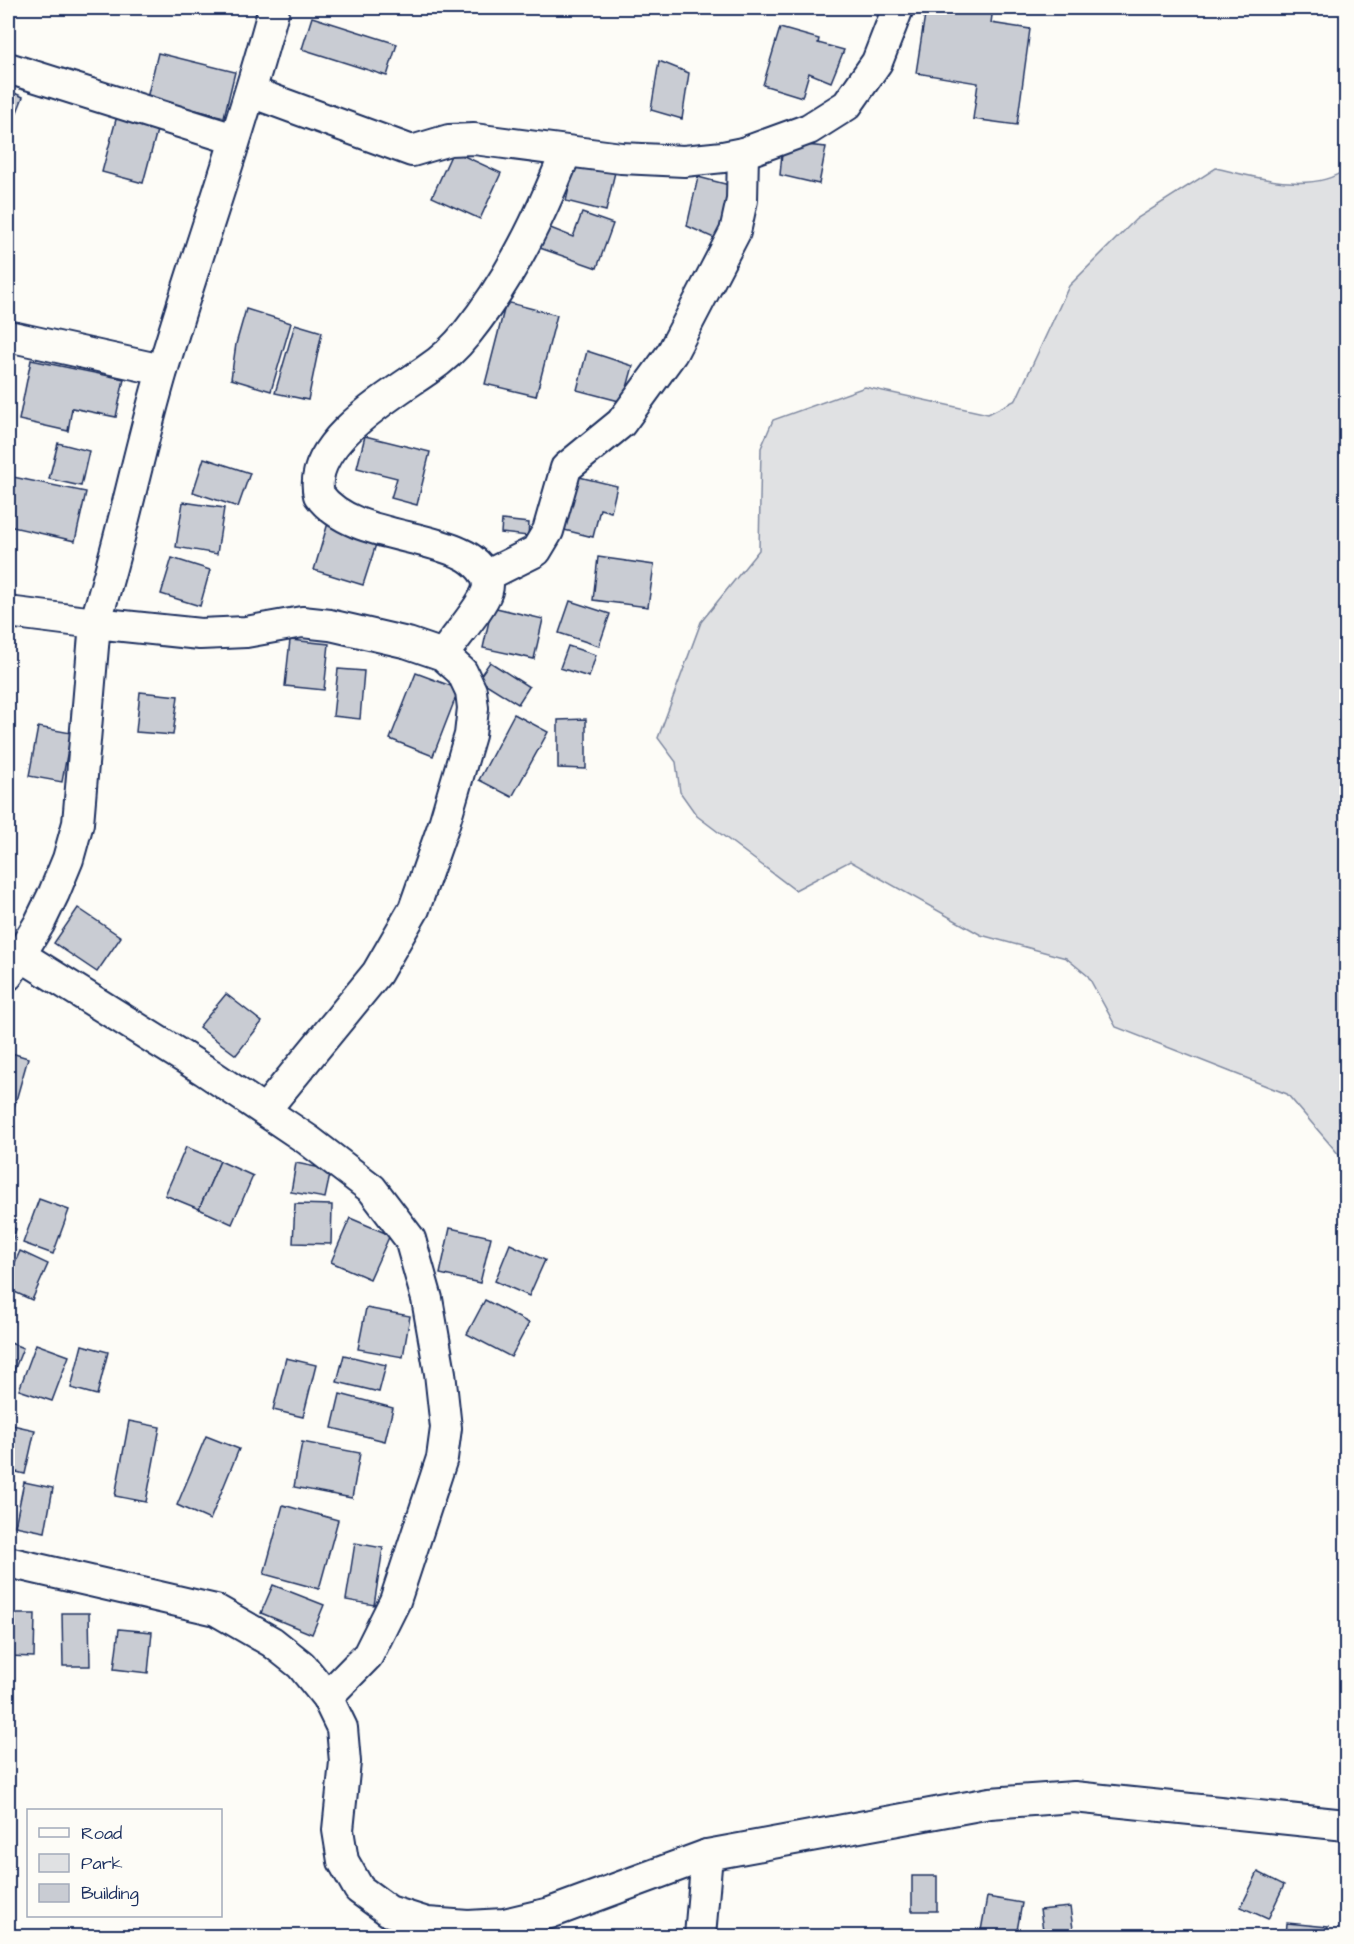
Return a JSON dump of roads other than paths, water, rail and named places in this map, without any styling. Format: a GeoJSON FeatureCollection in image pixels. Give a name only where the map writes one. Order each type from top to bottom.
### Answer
{"type":"FeatureCollection","features":[{"type":"Feature","properties":{"kind":"street"},"geometry":{"type":"LineString","coordinates":[[274,8],[251,92],[234,139],[162,370],[95,623],[78,823],[68,859],[54,893],[39,924],[14,965],[266,1110],[372,1189],[410,1239],[427,1299],[444,1400],[446,1428],[442,1458],[395,1601],[368,1655],[327,1697]]}},
{"type":"Feature","properties":{"kind":"street"},"geometry":{"type":"LineString","coordinates":[[251,92],[411,151],[458,139],[566,152],[684,161],[743,153],[809,129],[847,105],[877,62],[898,8]]}},
{"type":"Feature","properties":{"kind":"street"},"geometry":{"type":"LineString","coordinates":[[8,68],[234,139]]}},
{"type":"Feature","properties":{"kind":"street"},"geometry":{"type":"LineString","coordinates":[[443,655],[485,594],[486,576],[471,559],[459,552],[388,532],[342,515],[319,495],[317,478],[331,451],[364,414],[429,369],[453,349],[468,331],[520,256],[543,211],[566,152]]}},
{"type":"Feature","properties":{"kind":"street"},"geometry":{"type":"LineString","coordinates":[[486,576],[536,551],[548,531],[566,468],[621,423],[672,352],[735,232],[744,176],[743,153]]}},
{"type":"Feature","properties":{"kind":"street"},"geometry":{"type":"LineString","coordinates":[[8,336],[162,370]]}},
{"type":"Feature","properties":{"kind":"street"},"geometry":{"type":"LineString","coordinates":[[8,612],[200,634],[246,632],[302,622],[381,636],[443,655],[462,672],[471,691],[470,735],[447,813],[414,909],[376,973],[266,1110]]}},
{"type":"Feature","properties":{"kind":"street"},"geometry":{"type":"LineString","coordinates":[[8,1562],[216,1610],[272,1642],[301,1665],[327,1697],[342,1728],[345,1762],[339,1830],[343,1861],[359,1889],[389,1911],[428,1923],[468,1926],[504,1923],[550,1913],[707,1855],[990,1803],[1074,1797],[1347,1825]]}},
{"type":"Feature","properties":{"kind":"street"},"geometry":{"type":"LineString","coordinates":[[700,1936],[707,1855]]}}]}
